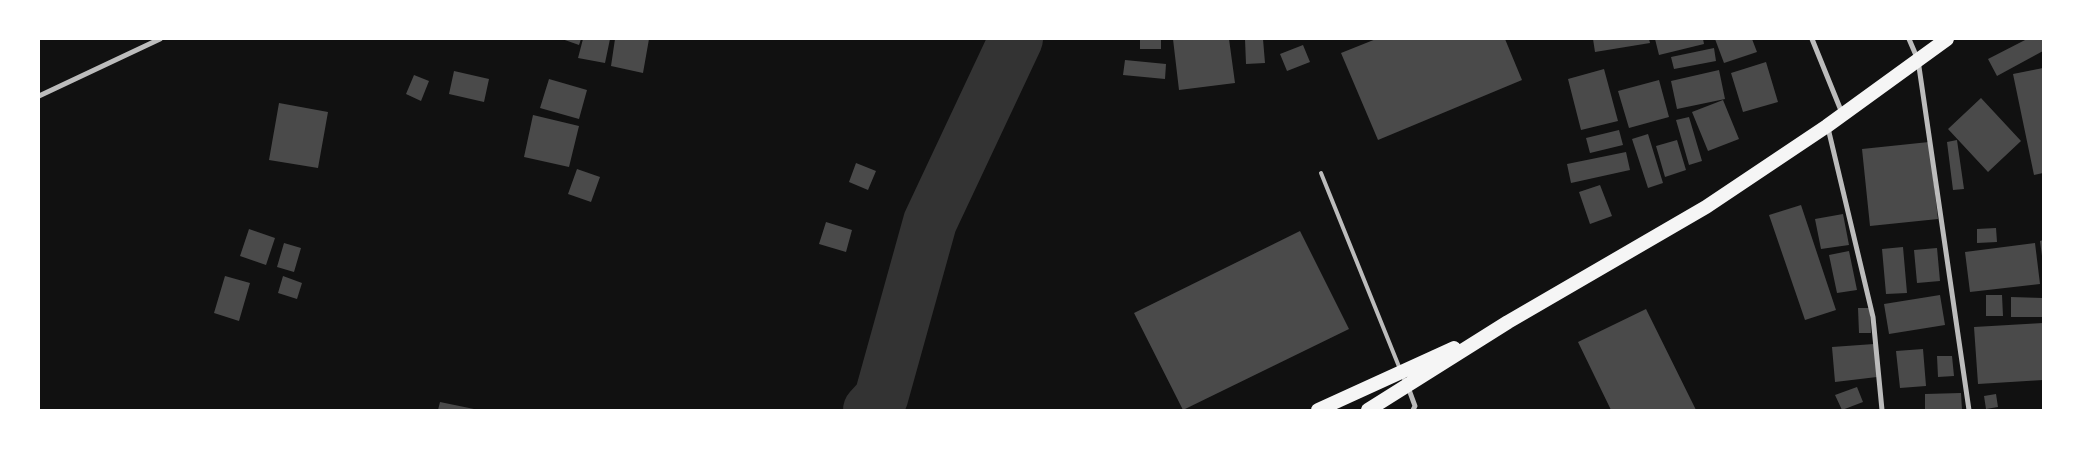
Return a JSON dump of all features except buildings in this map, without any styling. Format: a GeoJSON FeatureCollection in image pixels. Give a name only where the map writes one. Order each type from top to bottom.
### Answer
{"type":"FeatureCollection","features":[{"type":"Feature","properties":{"kind":"highway"},"geometry":{"type":"LineString","coordinates":[[1368,410],[1508,322],[1706,207],[1827,126],[1947,39]]}},
{"type":"Feature","properties":{"kind":"highway"},"geometry":{"type":"LineString","coordinates":[[1318,410],[1402,373],[1508,322]]}},
{"type":"Feature","properties":{"kind":"street"},"geometry":{"type":"LineString","coordinates":[[39,96],[160,39]]}},
{"type":"Feature","properties":{"kind":"street"},"geometry":{"type":"LineString","coordinates":[[1812,39],[1843,114]]}},
{"type":"Feature","properties":{"kind":"street"},"geometry":{"type":"LineString","coordinates":[[1909,39],[1918,60],[1969,410]]}},
{"type":"Feature","properties":{"kind":"street"},"geometry":{"type":"LineString","coordinates":[[1827,126],[1873,317],[1882,410]]}},
{"type":"Feature","properties":{"kind":"street"},"geometry":{"type":"LineString","coordinates":[[1407,387],[1416,406],[1413,410]]}},
{"type":"Feature","properties":{"kind":"lane"},"geometry":{"type":"LineString","coordinates":[[1320,173],[1407,387]]}},
{"type":"Feature","properties":{"kind":"waterway"},"geometry":{"type":"LineString","coordinates":[[870,410],[881,398],[930,222],[1016,39]]}}]}
